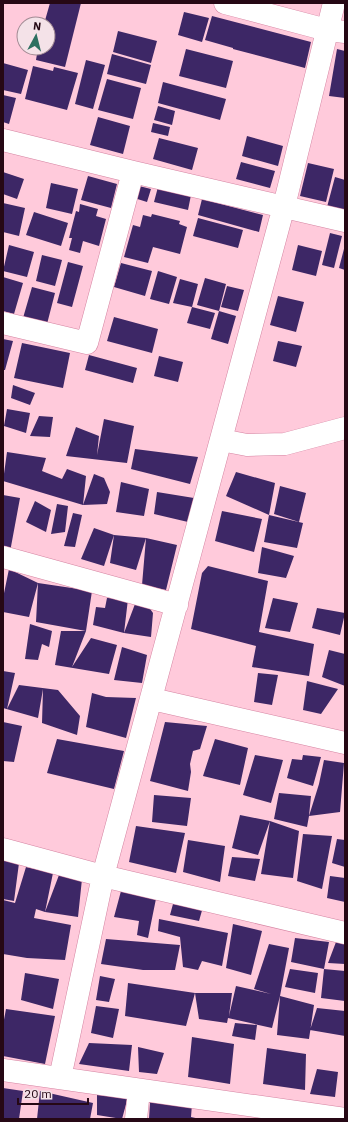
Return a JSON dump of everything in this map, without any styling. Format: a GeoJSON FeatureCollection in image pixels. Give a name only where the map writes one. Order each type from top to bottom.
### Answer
{"type":"FeatureCollection","features":[{"type":"Feature","properties":{"kind":"street"},"geometry":{"type":"LineString","coordinates":[[225,3],[336,31]]}},
{"type":"Feature","properties":{"kind":"street"},"geometry":{"type":"LineString","coordinates":[[60,1078],[103,876],[284,206],[336,31],[334,3]]}},
{"type":"Feature","properties":{"kind":"street"},"geometry":{"type":"LineString","coordinates":[[3,140],[345,221]]}},
{"type":"Feature","properties":{"kind":"street"},"geometry":{"type":"LineString","coordinates":[[3,323],[87,343],[133,172]]}},
{"type":"Feature","properties":{"kind":"street"},"geometry":{"type":"LineString","coordinates":[[221,440],[247,445],[285,444],[345,428]]}},
{"type":"Feature","properties":{"kind":"street"},"geometry":{"type":"LineString","coordinates":[[3,557],[177,605]]}},
{"type":"Feature","properties":{"kind":"street"},"geometry":{"type":"LineString","coordinates":[[152,699],[345,743]]}},
{"type":"Feature","properties":{"kind":"street"},"geometry":{"type":"LineString","coordinates":[[3,849],[103,876],[345,933]]}},
{"type":"Feature","properties":{"kind":"street"},"geometry":{"type":"LineString","coordinates":[[3,1070],[345,1119]]}},
{"type":"Feature","properties":{"kind":"street"},"geometry":{"type":"LineString","coordinates":[[136,1119],[139,1090]]}},
{"type":"Feature","properties":{"kind":"building"},"geometry":{"type":"Polygon","coordinates":[[[50,3],[81,3],[65,67],[36,60],[37,56],[56,56],[56,16],[46,16],[50,3]]]}},
{"type":"Feature","properties":{"kind":"building"},"geometry":{"type":"Polygon","coordinates":[[[184,12],[209,18],[202,42],[178,35],[184,12]]]}},
{"type":"Feature","properties":{"kind":"building"},"geometry":{"type":"Polygon","coordinates":[[[212,16],[311,42],[305,68],[205,40],[212,16]]]}},
{"type":"Feature","properties":{"kind":"building"},"geometry":{"type":"Polygon","coordinates":[[[118,31],[157,41],[151,63],[113,52],[118,31]]]}},
{"type":"Feature","properties":{"kind":"building"},"geometry":{"type":"Polygon","coordinates":[[[186,49],[233,61],[226,88],[179,76],[186,49]]]}},
{"type":"Feature","properties":{"kind":"building"},"geometry":{"type":"Polygon","coordinates":[[[337,49],[345,51],[345,98],[329,96],[337,49]]]}},
{"type":"Feature","properties":{"kind":"building"},"geometry":{"type":"Polygon","coordinates":[[[112,54],[151,65],[146,84],[107,74],[112,54]]]}},
{"type":"Feature","properties":{"kind":"building"},"geometry":{"type":"Polygon","coordinates":[[[86,60],[105,65],[93,109],[75,104],[86,60]]]}},
{"type":"Feature","properties":{"kind":"building"},"geometry":{"type":"Polygon","coordinates":[[[3,63],[28,70],[21,94],[3,90],[3,63]]]}},
{"type":"Feature","properties":{"kind":"building"},"geometry":{"type":"Polygon","coordinates":[[[33,66],[53,71],[54,67],[78,73],[67,110],[25,99],[33,66]]]}},
{"type":"Feature","properties":{"kind":"building"},"geometry":{"type":"Polygon","coordinates":[[[107,79],[141,88],[133,119],[98,110],[107,79]]]}},
{"type":"Feature","properties":{"kind":"building"},"geometry":{"type":"Polygon","coordinates":[[[163,82],[226,99],[220,120],[158,103],[163,82]]]}},
{"type":"Feature","properties":{"kind":"building"},"geometry":{"type":"Polygon","coordinates":[[[3,95],[16,98],[9,124],[3,122],[3,95]]]}},
{"type":"Feature","properties":{"kind":"building"},"geometry":{"type":"Polygon","coordinates":[[[158,106],[175,111],[172,125],[154,120],[158,106]]]}},
{"type":"Feature","properties":{"kind":"building"},"geometry":{"type":"Polygon","coordinates":[[[98,117],[130,126],[123,154],[90,145],[98,117]]]}},
{"type":"Feature","properties":{"kind":"building"},"geometry":{"type":"Polygon","coordinates":[[[153,123],[170,127],[168,136],[151,132],[153,123]]]}},
{"type":"Feature","properties":{"kind":"building"},"geometry":{"type":"Polygon","coordinates":[[[247,136],[283,146],[278,166],[242,156],[247,136]]]}},
{"type":"Feature","properties":{"kind":"building"},"geometry":{"type":"Polygon","coordinates":[[[159,138],[198,148],[192,170],[153,159],[159,138]]]}},
{"type":"Feature","properties":{"kind":"building"},"geometry":{"type":"Polygon","coordinates":[[[241,162],[275,171],[270,188],[236,179],[241,162]]]}},
{"type":"Feature","properties":{"kind":"building"},"geometry":{"type":"Polygon","coordinates":[[[308,163],[334,169],[326,202],[300,196],[308,163]]]}},
{"type":"Feature","properties":{"kind":"building"},"geometry":{"type":"Polygon","coordinates":[[[3,172],[24,179],[17,199],[3,194],[3,172]]]}},
{"type":"Feature","properties":{"kind":"building"},"geometry":{"type":"Polygon","coordinates":[[[88,176],[117,184],[111,208],[81,200],[88,176]]]}},
{"type":"Feature","properties":{"kind":"building"},"geometry":{"type":"Polygon","coordinates":[[[335,177],[345,180],[345,212],[327,207],[335,177]]]}},
{"type":"Feature","properties":{"kind":"building"},"geometry":{"type":"Polygon","coordinates":[[[51,183],[78,189],[72,214],[46,208],[51,183]]]}},
{"type":"Feature","properties":{"kind":"building"},"geometry":{"type":"Polygon","coordinates":[[[135,185],[151,189],[147,202],[131,197],[135,185]]]}},
{"type":"Feature","properties":{"kind":"building"},"geometry":{"type":"Polygon","coordinates":[[[158,187],[191,195],[188,210],[154,202],[158,187]]]}},
{"type":"Feature","properties":{"kind":"building"},"geometry":{"type":"Polygon","coordinates":[[[202,199],[263,215],[259,232],[198,215],[202,199]]]}},
{"type":"Feature","properties":{"kind":"building"},"geometry":{"type":"Polygon","coordinates":[[[3,203],[25,208],[19,236],[3,232],[3,203]]]}},
{"type":"Feature","properties":{"kind":"building"},"geometry":{"type":"Polygon","coordinates":[[[80,204],[98,209],[96,216],[106,219],[99,246],[83,241],[80,253],[69,250],[72,238],[69,238],[76,211],[79,212],[80,204]]]}},
{"type":"Feature","properties":{"kind":"building"},"geometry":{"type":"Polygon","coordinates":[[[34,212],[68,223],[61,246],[26,235],[34,212]]]}},
{"type":"Feature","properties":{"kind":"building"},"geometry":{"type":"Polygon","coordinates":[[[152,214],[180,221],[179,224],[187,227],[180,254],[153,247],[148,263],[124,257],[133,225],[140,227],[143,215],[151,217],[152,214]]]}},
{"type":"Feature","properties":{"kind":"building"},"geometry":{"type":"Polygon","coordinates":[[[198,218],[243,230],[238,248],[193,236],[198,218]]]}},
{"type":"Feature","properties":{"kind":"building"},"geometry":{"type":"Polygon","coordinates":[[[330,233],[342,236],[334,268],[322,265],[330,233]]]}},
{"type":"Feature","properties":{"kind":"building"},"geometry":{"type":"Polygon","coordinates":[[[9,245],[34,252],[27,277],[3,271],[9,245]]]}},
{"type":"Feature","properties":{"kind":"building"},"geometry":{"type":"Polygon","coordinates":[[[298,245],[322,251],[316,276],[292,270],[298,245]]]}},
{"type":"Feature","properties":{"kind":"building"},"geometry":{"type":"Polygon","coordinates":[[[345,245],[345,270],[339,268],[345,245]]]}},
{"type":"Feature","properties":{"kind":"building"},"geometry":{"type":"Polygon","coordinates":[[[42,255],[62,260],[55,286],[36,281],[42,255]]]}},
{"type":"Feature","properties":{"kind":"building"},"geometry":{"type":"Polygon","coordinates":[[[68,262],[83,266],[72,307],[57,303],[68,262]]]}},
{"type":"Feature","properties":{"kind":"building"},"geometry":{"type":"Polygon","coordinates":[[[121,263],[152,271],[145,296],[114,287],[121,263]]]}},
{"type":"Feature","properties":{"kind":"building"},"geometry":{"type":"Polygon","coordinates":[[[158,271],[177,277],[169,304],[150,299],[158,271]]]}},
{"type":"Feature","properties":{"kind":"building"},"geometry":{"type":"Polygon","coordinates":[[[3,277],[23,283],[14,314],[3,311],[3,277]]]}},
{"type":"Feature","properties":{"kind":"building"},"geometry":{"type":"Polygon","coordinates":[[[205,278],[226,284],[219,311],[197,305],[205,278]]]}},
{"type":"Feature","properties":{"kind":"building"},"geometry":{"type":"Polygon","coordinates":[[[180,279],[198,284],[192,307],[173,303],[180,279]]]}},
{"type":"Feature","properties":{"kind":"building"},"geometry":{"type":"Polygon","coordinates":[[[227,286],[244,290],[238,311],[221,307],[227,286]]]}},
{"type":"Feature","properties":{"kind":"building"},"geometry":{"type":"Polygon","coordinates":[[[32,287],[55,293],[47,324],[23,318],[32,287]]]}},
{"type":"Feature","properties":{"kind":"building"},"geometry":{"type":"Polygon","coordinates":[[[278,296],[304,302],[296,332],[270,325],[278,296]]]}},
{"type":"Feature","properties":{"kind":"building"},"geometry":{"type":"Polygon","coordinates":[[[192,307],[215,313],[210,329],[187,323],[192,307]]]}},
{"type":"Feature","properties":{"kind":"building"},"geometry":{"type":"Polygon","coordinates":[[[219,311],[236,316],[228,344],[211,339],[219,311]]]}},
{"type":"Feature","properties":{"kind":"building"},"geometry":{"type":"Polygon","coordinates":[[[114,317],[158,329],[152,353],[107,341],[114,317]]]}},
{"type":"Feature","properties":{"kind":"building"},"geometry":{"type":"Polygon","coordinates":[[[3,339],[13,341],[5,370],[3,370],[3,339]]]}},
{"type":"Feature","properties":{"kind":"building"},"geometry":{"type":"Polygon","coordinates":[[[278,341],[302,346],[296,367],[273,361],[278,341]]]}},
{"type":"Feature","properties":{"kind":"building"},"geometry":{"type":"Polygon","coordinates":[[[22,343],[70,353],[63,388],[14,378],[22,343]]]}},
{"type":"Feature","properties":{"kind":"building"},"geometry":{"type":"Polygon","coordinates":[[[89,355],[137,368],[133,383],[85,370],[89,355]]]}},
{"type":"Feature","properties":{"kind":"building"},"geometry":{"type":"Polygon","coordinates":[[[159,356],[183,362],[178,382],[154,376],[159,356]]]}},
{"type":"Feature","properties":{"kind":"building"},"geometry":{"type":"Polygon","coordinates":[[[13,385],[35,393],[30,405],[11,398],[13,385]]]}},
{"type":"Feature","properties":{"kind":"building"},"geometry":{"type":"Polygon","coordinates":[[[7,409],[30,413],[26,433],[4,426],[7,409]]]}},
{"type":"Feature","properties":{"kind":"building"},"geometry":{"type":"Polygon","coordinates":[[[39,416],[53,417],[50,437],[30,436],[39,416]]]}},
{"type":"Feature","properties":{"kind":"building"},"geometry":{"type":"Polygon","coordinates":[[[104,419],[134,426],[127,463],[66,456],[76,427],[99,436],[97,455],[104,419]]]}},
{"type":"Feature","properties":{"kind":"building"},"geometry":{"type":"Polygon","coordinates":[[[135,449],[198,457],[190,484],[131,469],[135,449]]]}},
{"type":"Feature","properties":{"kind":"building"},"geometry":{"type":"Polygon","coordinates":[[[7,452],[46,458],[42,471],[62,479],[67,469],[86,476],[83,505],[3,481],[7,452]]]}},
{"type":"Feature","properties":{"kind":"building"},"geometry":{"type":"Polygon","coordinates":[[[236,472],[275,483],[269,515],[226,496],[236,472]]]}},
{"type":"Feature","properties":{"kind":"building"},"geometry":{"type":"Polygon","coordinates":[[[94,474],[104,478],[110,492],[107,504],[83,505],[94,474]]]}},
{"type":"Feature","properties":{"kind":"building"},"geometry":{"type":"Polygon","coordinates":[[[121,482],[149,489],[144,516],[116,512],[121,482]]]}},
{"type":"Feature","properties":{"kind":"building"},"geometry":{"type":"Polygon","coordinates":[[[280,486],[306,493],[299,522],[274,514],[280,486]]]}},
{"type":"Feature","properties":{"kind":"building"},"geometry":{"type":"Polygon","coordinates":[[[157,492],[194,498],[188,522],[154,514],[157,492]]]}},
{"type":"Feature","properties":{"kind":"building"},"geometry":{"type":"Polygon","coordinates":[[[3,495],[20,498],[10,552],[3,550],[3,495]]]}},
{"type":"Feature","properties":{"kind":"building"},"geometry":{"type":"Polygon","coordinates":[[[35,501],[51,510],[46,532],[26,522],[35,501]]]}},
{"type":"Feature","properties":{"kind":"building"},"geometry":{"type":"Polygon","coordinates":[[[57,504],[68,506],[65,532],[51,534],[57,504]]]}},
{"type":"Feature","properties":{"kind":"building"},"geometry":{"type":"Polygon","coordinates":[[[222,511],[262,519],[254,552],[215,541],[222,511]]]}},
{"type":"Feature","properties":{"kind":"building"},"geometry":{"type":"Polygon","coordinates":[[[73,513],[82,515],[75,547],[64,546],[73,513]]]}},
{"type":"Feature","properties":{"kind":"building"},"geometry":{"type":"Polygon","coordinates":[[[269,515],[303,523],[297,548],[264,542],[269,515]]]}},
{"type":"Feature","properties":{"kind":"building"},"geometry":{"type":"Polygon","coordinates":[[[94,528],[114,535],[104,566],[81,559],[94,528]]]}},
{"type":"Feature","properties":{"kind":"building"},"geometry":{"type":"Polygon","coordinates":[[[114,535],[146,538],[136,570],[110,563],[114,535]]]}},
{"type":"Feature","properties":{"kind":"building"},"geometry":{"type":"Polygon","coordinates":[[[146,538],[177,545],[166,590],[142,585],[146,538]]]}},
{"type":"Feature","properties":{"kind":"building"},"geometry":{"type":"Polygon","coordinates":[[[262,547],[294,556],[286,578],[258,573],[262,547]]]}},
{"type":"Feature","properties":{"kind":"building"},"geometry":{"type":"Polygon","coordinates":[[[208,566],[268,581],[259,632],[314,644],[309,676],[252,667],[256,646],[191,629],[202,573],[208,566]]]}},
{"type":"Feature","properties":{"kind":"building"},"geometry":{"type":"Polygon","coordinates":[[[9,569],[38,583],[29,617],[3,612],[3,598],[9,569]]]}},
{"type":"Feature","properties":{"kind":"building"},"geometry":{"type":"Polygon","coordinates":[[[38,583],[92,591],[86,631],[36,622],[38,583]]]}},
{"type":"Feature","properties":{"kind":"building"},"geometry":{"type":"Polygon","coordinates":[[[107,598],[128,599],[124,633],[93,625],[96,607],[105,608],[107,598]]]}},
{"type":"Feature","properties":{"kind":"building"},"geometry":{"type":"Polygon","coordinates":[[[273,598],[298,603],[290,632],[265,628],[273,598]]]}},
{"type":"Feature","properties":{"kind":"building"},"geometry":{"type":"Polygon","coordinates":[[[135,604],[148,606],[153,613],[151,637],[124,633],[135,604]]]}},
{"type":"Feature","properties":{"kind":"building"},"geometry":{"type":"Polygon","coordinates":[[[317,608],[345,613],[340,635],[312,628],[317,608]]]}},
{"type":"Feature","properties":{"kind":"building"},"geometry":{"type":"Polygon","coordinates":[[[30,624],[52,631],[49,647],[42,644],[38,660],[25,659],[30,624]]]}},
{"type":"Feature","properties":{"kind":"building"},"geometry":{"type":"Polygon","coordinates":[[[61,631],[86,631],[72,667],[91,638],[117,645],[109,674],[55,665],[61,631]]]}},
{"type":"Feature","properties":{"kind":"building"},"geometry":{"type":"Polygon","coordinates":[[[122,647],[147,655],[142,683],[114,680],[122,647]]]}},
{"type":"Feature","properties":{"kind":"building"},"geometry":{"type":"Polygon","coordinates":[[[329,650],[345,654],[345,686],[322,677],[329,650]]]}},
{"type":"Feature","properties":{"kind":"building"},"geometry":{"type":"Polygon","coordinates":[[[3,671],[15,673],[7,709],[19,685],[58,690],[80,716],[77,735],[42,723],[43,689],[38,718],[3,708],[3,671]]]}},
{"type":"Feature","properties":{"kind":"building"},"geometry":{"type":"Polygon","coordinates":[[[258,673],[278,675],[272,705],[254,702],[258,673]]]}},
{"type":"Feature","properties":{"kind":"building"},"geometry":{"type":"Polygon","coordinates":[[[307,681],[338,689],[321,714],[303,710],[307,681]]]}},
{"type":"Feature","properties":{"kind":"building"},"geometry":{"type":"Polygon","coordinates":[[[92,693],[106,697],[136,698],[126,738],[86,727],[92,693]]]}},
{"type":"Feature","properties":{"kind":"building"},"geometry":{"type":"Polygon","coordinates":[[[3,722],[22,726],[14,762],[3,761],[3,722]]]}},
{"type":"Feature","properties":{"kind":"building"},"geometry":{"type":"Polygon","coordinates":[[[165,722],[207,726],[200,749],[193,751],[190,764],[191,772],[188,791],[150,781],[165,722]]]}},
{"type":"Feature","properties":{"kind":"building"},"geometry":{"type":"Polygon","coordinates":[[[57,739],[124,751],[114,789],[47,773],[57,739]]]}},
{"type":"Feature","properties":{"kind":"building"},"geometry":{"type":"Polygon","coordinates":[[[215,739],[248,748],[240,785],[203,776],[215,739]]]}},
{"type":"Feature","properties":{"kind":"building"},"geometry":{"type":"Polygon","coordinates":[[[255,755],[283,760],[271,803],[243,795],[255,755]]]}},
{"type":"Feature","properties":{"kind":"building"},"geometry":{"type":"Polygon","coordinates":[[[303,755],[321,757],[313,786],[287,778],[292,759],[302,760],[303,755]]]}},
{"type":"Feature","properties":{"kind":"building"},"geometry":{"type":"Polygon","coordinates":[[[324,760],[344,763],[340,812],[309,816],[319,784],[324,760]]]}},
{"type":"Feature","properties":{"kind":"building"},"geometry":{"type":"Polygon","coordinates":[[[279,793],[311,796],[307,827],[274,819],[279,793]]]}},
{"type":"Feature","properties":{"kind":"building"},"geometry":{"type":"Polygon","coordinates":[[[154,795],[191,798],[187,826],[152,822],[154,795]]]}},
{"type":"Feature","properties":{"kind":"building"},"geometry":{"type":"Polygon","coordinates":[[[240,815],[270,821],[258,855],[232,848],[240,815]]]}},
{"type":"Feature","properties":{"kind":"building"},"geometry":{"type":"Polygon","coordinates":[[[270,821],[299,831],[293,878],[261,874],[270,821]]]}},
{"type":"Feature","properties":{"kind":"building"},"geometry":{"type":"Polygon","coordinates":[[[136,826],[185,833],[176,873],[129,862],[136,826]]]}},
{"type":"Feature","properties":{"kind":"building"},"geometry":{"type":"Polygon","coordinates":[[[303,834],[332,836],[322,889],[297,881],[303,834]]]}},
{"type":"Feature","properties":{"kind":"building"},"geometry":{"type":"Polygon","coordinates":[[[337,839],[345,840],[345,867],[332,863],[337,839]]]}},
{"type":"Feature","properties":{"kind":"building"},"geometry":{"type":"Polygon","coordinates":[[[188,840],[225,846],[220,882],[183,872],[188,840]]]}},
{"type":"Feature","properties":{"kind":"building"},"geometry":{"type":"Polygon","coordinates":[[[232,857],[260,859],[255,881],[228,876],[232,857]]]}},
{"type":"Feature","properties":{"kind":"building"},"geometry":{"type":"Polygon","coordinates":[[[3,858],[19,863],[14,901],[3,899],[3,858]]]}},
{"type":"Feature","properties":{"kind":"building"},"geometry":{"type":"Polygon","coordinates":[[[26,867],[53,873],[45,912],[36,909],[34,918],[71,925],[65,960],[27,958],[3,954],[3,900],[15,903],[26,867]]]}},
{"type":"Feature","properties":{"kind":"building"},"geometry":{"type":"Polygon","coordinates":[[[59,875],[82,879],[78,917],[45,912],[59,875]]]}},
{"type":"Feature","properties":{"kind":"building"},"geometry":{"type":"Polygon","coordinates":[[[330,876],[345,878],[345,902],[327,898],[330,876]]]}},
{"type":"Feature","properties":{"kind":"building"},"geometry":{"type":"Polygon","coordinates":[[[158,889],[148,938],[137,935],[139,921],[114,917],[121,891],[158,889]]]}},
{"type":"Feature","properties":{"kind":"building"},"geometry":{"type":"Polygon","coordinates":[[[173,904],[203,907],[199,921],[170,915],[173,904]]]}},
{"type":"Feature","properties":{"kind":"building"},"geometry":{"type":"Polygon","coordinates":[[[159,919],[228,933],[222,966],[202,961],[198,970],[183,967],[180,937],[158,931],[159,919]]]}},
{"type":"Feature","properties":{"kind":"building"},"geometry":{"type":"Polygon","coordinates":[[[233,924],[262,931],[251,975],[226,968],[233,924]]]}},
{"type":"Feature","properties":{"kind":"building"},"geometry":{"type":"Polygon","coordinates":[[[295,938],[329,942],[324,969],[291,962],[295,938]]]}},
{"type":"Feature","properties":{"kind":"building"},"geometry":{"type":"Polygon","coordinates":[[[106,939],[180,945],[175,970],[143,970],[101,964],[106,939]]]}},
{"type":"Feature","properties":{"kind":"building"},"geometry":{"type":"Polygon","coordinates":[[[336,942],[345,944],[345,964],[328,963],[336,942]]]}},
{"type":"Feature","properties":{"kind":"building"},"geometry":{"type":"Polygon","coordinates":[[[269,944],[289,948],[272,1028],[228,1018],[227,1023],[199,1019],[195,993],[232,993],[229,1016],[236,986],[271,994],[254,989],[269,944]]]}},
{"type":"Feature","properties":{"kind":"building"},"geometry":{"type":"Polygon","coordinates":[[[290,969],[318,973],[315,993],[285,987],[290,969]]]}},
{"type":"Feature","properties":{"kind":"building"},"geometry":{"type":"Polygon","coordinates":[[[324,969],[345,971],[345,1001],[321,998],[324,969]]]}},
{"type":"Feature","properties":{"kind":"building"},"geometry":{"type":"Polygon","coordinates":[[[25,973],[59,979],[53,1009],[21,1000],[25,973]]]}},
{"type":"Feature","properties":{"kind":"building"},"geometry":{"type":"Polygon","coordinates":[[[100,976],[115,979],[109,1002],[96,1000],[100,976]]]}},
{"type":"Feature","properties":{"kind":"building"},"geometry":{"type":"Polygon","coordinates":[[[128,983],[195,993],[186,1026],[125,1016],[128,983]]]}},
{"type":"Feature","properties":{"kind":"building"},"geometry":{"type":"Polygon","coordinates":[[[280,996],[314,1005],[309,1039],[277,1035],[280,996]]]}},
{"type":"Feature","properties":{"kind":"building"},"geometry":{"type":"Polygon","coordinates":[[[96,1006],[119,1009],[113,1038],[91,1033],[96,1006]]]}},
{"type":"Feature","properties":{"kind":"building"},"geometry":{"type":"Polygon","coordinates":[[[317,1008],[345,1011],[345,1036],[310,1030],[317,1008]]]}},
{"type":"Feature","properties":{"kind":"building"},"geometry":{"type":"Polygon","coordinates":[[[6,1009],[55,1016],[45,1064],[3,1056],[3,1025],[6,1009]]]}},
{"type":"Feature","properties":{"kind":"building"},"geometry":{"type":"Polygon","coordinates":[[[235,1023],[257,1025],[255,1040],[232,1036],[235,1023]]]}},
{"type":"Feature","properties":{"kind":"building"},"geometry":{"type":"Polygon","coordinates":[[[192,1037],[234,1044],[230,1084],[188,1077],[192,1037]]]}},
{"type":"Feature","properties":{"kind":"building"},"geometry":{"type":"Polygon","coordinates":[[[89,1043],[132,1045],[129,1071],[79,1064],[89,1043]]]}},
{"type":"Feature","properties":{"kind":"building"},"geometry":{"type":"Polygon","coordinates":[[[138,1047],[164,1053],[157,1074],[139,1072],[138,1047]]]}},
{"type":"Feature","properties":{"kind":"building"},"geometry":{"type":"Polygon","coordinates":[[[267,1048],[306,1054],[305,1090],[263,1084],[267,1048]]]}},
{"type":"Feature","properties":{"kind":"building"},"geometry":{"type":"Polygon","coordinates":[[[317,1069],[338,1072],[335,1097],[310,1094],[317,1069]]]}},
{"type":"Feature","properties":{"kind":"building"},"geometry":{"type":"Polygon","coordinates":[[[3,1088],[23,1091],[19,1119],[3,1119],[3,1088]]]}},
{"type":"Feature","properties":{"kind":"building"},"geometry":{"type":"Polygon","coordinates":[[[40,1091],[93,1103],[90,1119],[37,1119],[40,1091]]]}},
{"type":"Feature","properties":{"kind":"building"},"geometry":{"type":"Polygon","coordinates":[[[97,1095],[128,1097],[122,1119],[97,1115],[97,1095]]]}},
{"type":"Feature","properties":{"kind":"building"},"geometry":{"type":"Polygon","coordinates":[[[148,1098],[192,1104],[191,1117],[200,1119],[149,1119],[150,1103],[148,1098]]]}}]}
